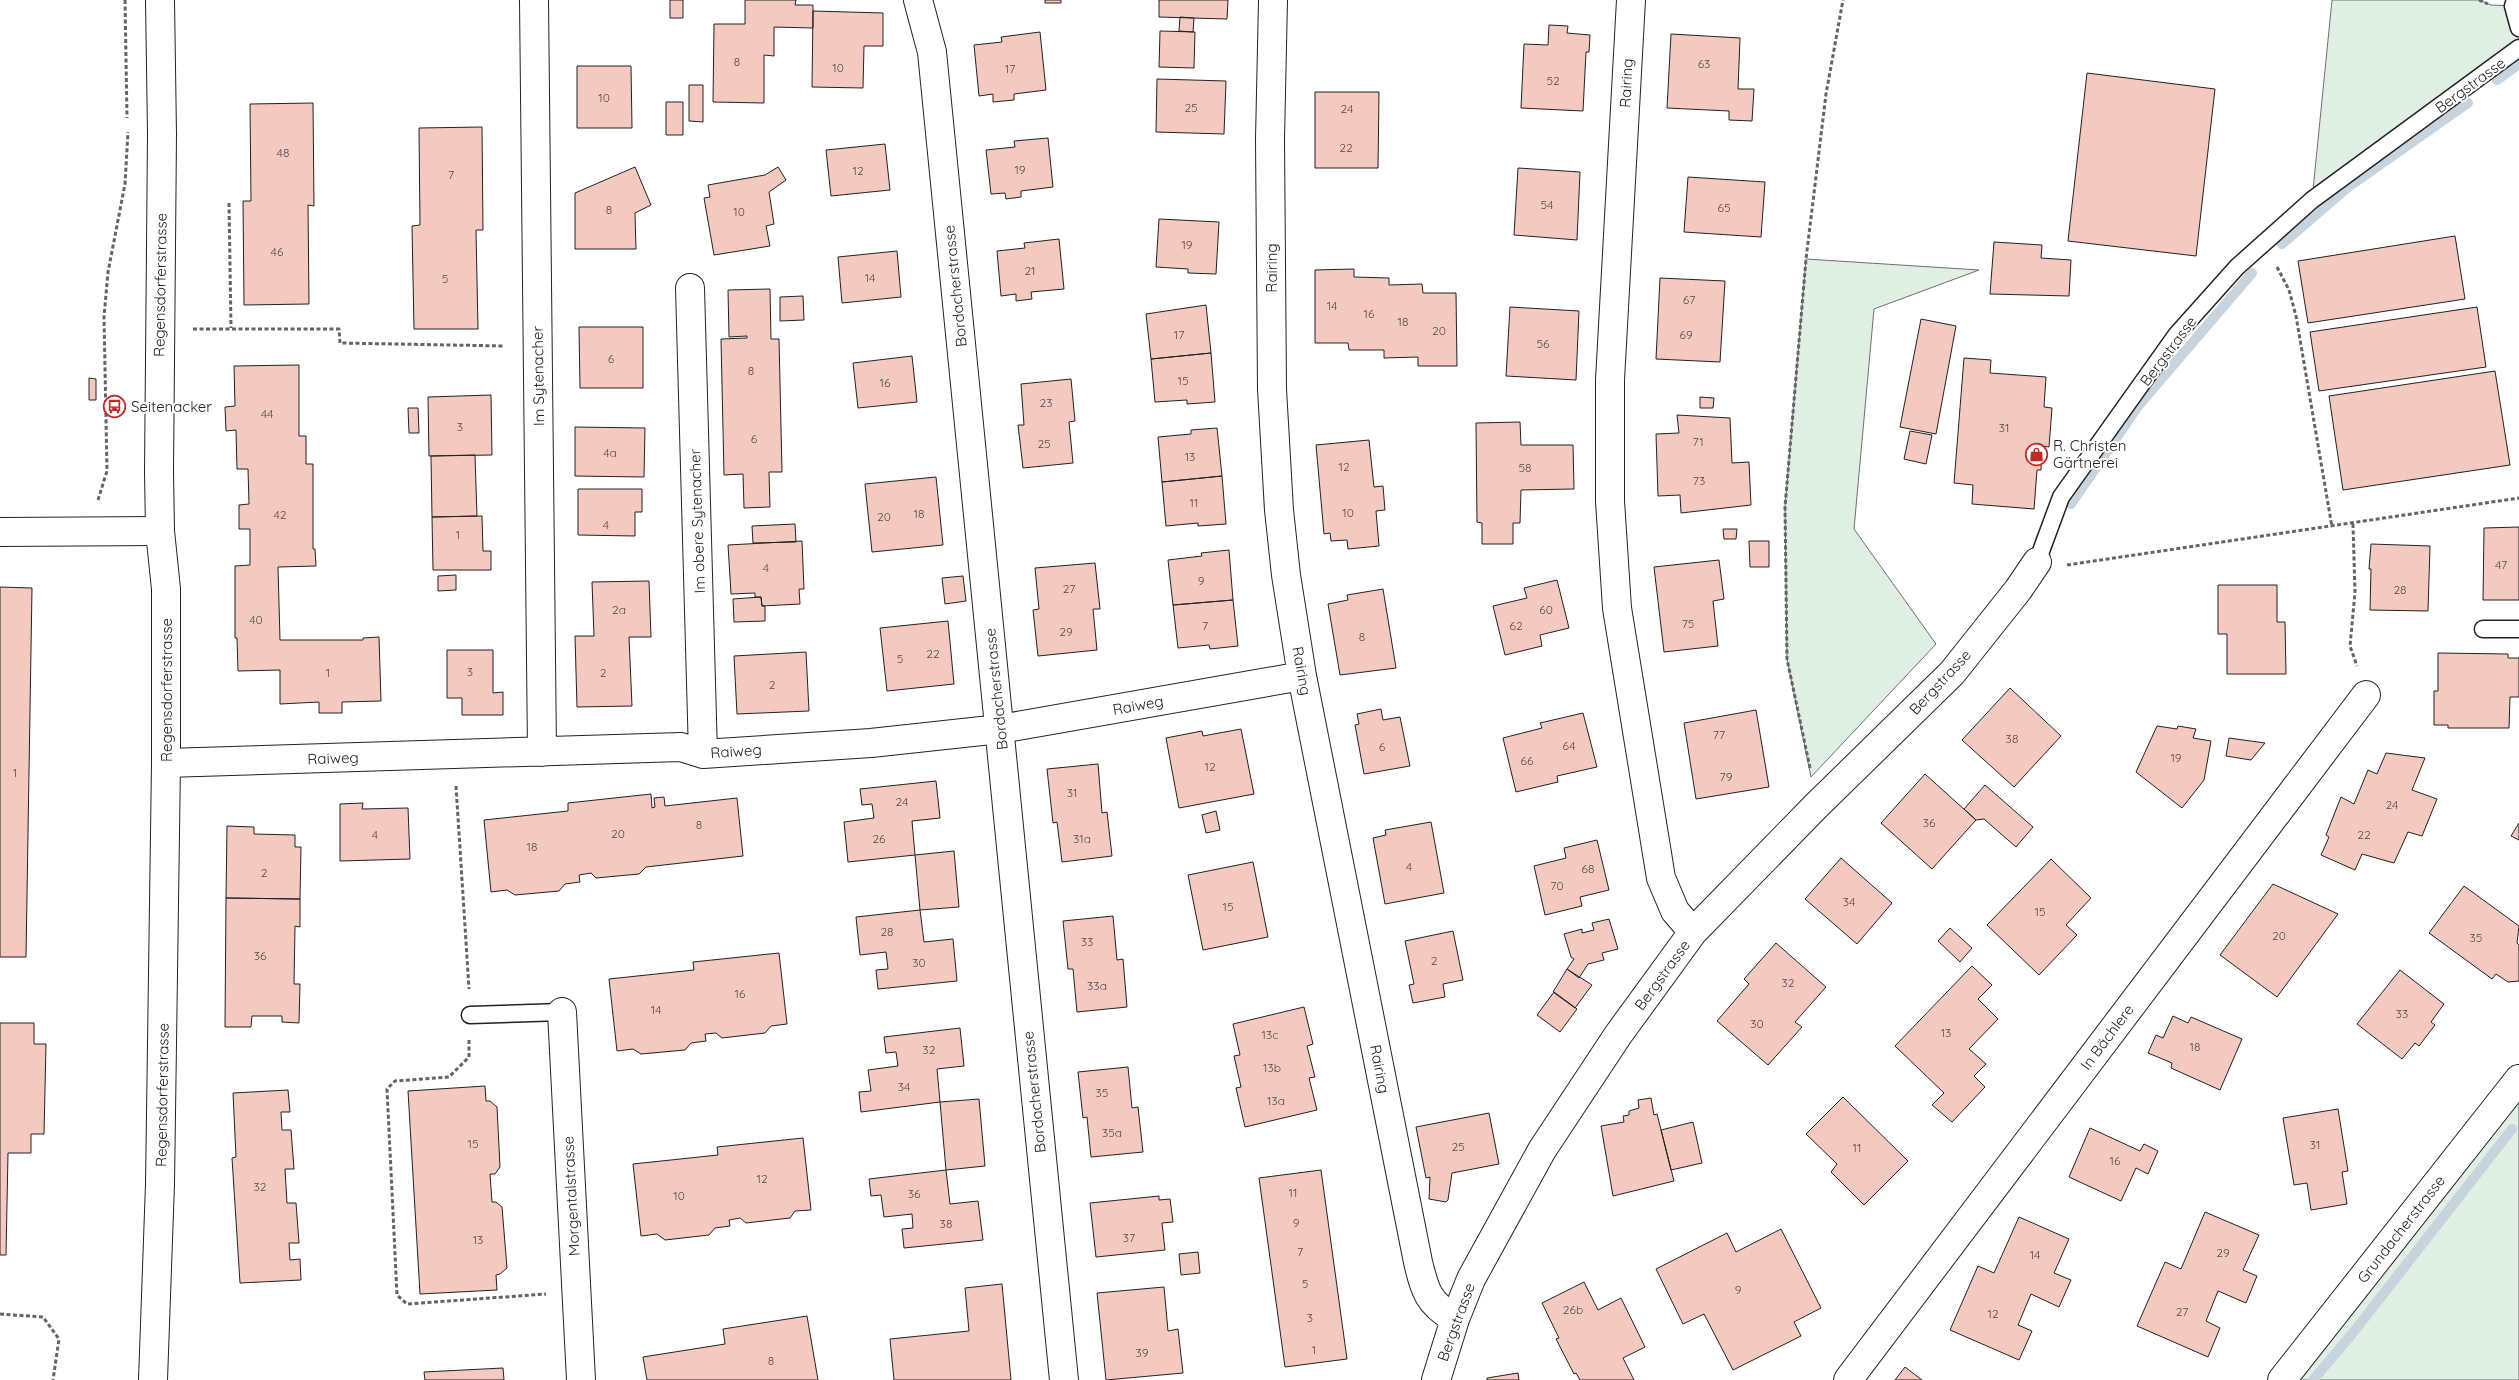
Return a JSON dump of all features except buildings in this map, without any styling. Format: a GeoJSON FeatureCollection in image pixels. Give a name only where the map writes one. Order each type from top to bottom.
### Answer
{"type":"FeatureCollection","features":[{"type":"Feature","properties":{"kind":"street","name":"Regensdorferstrasse"},"geometry":{"type":"LineString","coordinates":[[153,1380],[160,1184],[166,763],[166,589],[160,531],[162,134],[160,0]]}},
{"type":"Feature","properties":{"kind":"street","name":"Im Sytenacher"},"geometry":{"type":"LineString","coordinates":[[534,0],[542,752]]}},
{"type":"Feature","properties":{"kind":"street","name":"Bordacherstrasse"},"geometry":{"type":"LineString","coordinates":[[918,0],[932,52],[1064,1380]]}},
{"type":"Feature","properties":{"kind":"street","name":"Rairing"},"geometry":{"type":"LineString","coordinates":[[1273,0],[1270,138],[1274,442],[1286,575],[1302,676],[1418,1262],[1429,1298],[1440,1310],[1454,1319]]}},
{"type":"Feature","properties":{"kind":"street","name":"Rairing"},"geometry":{"type":"LineString","coordinates":[[1631,0],[1610,380],[1611,510],[1618,608],[1661,878],[1674,911],[1693,932]]}},
{"type":"Feature","properties":{"kind":"street","name":"Im obere Sytenacher"},"geometry":{"type":"LineString","coordinates":[[690,288],[703,754]]}},
{"type":"Feature","properties":{"kind":"street"},"geometry":{"type":"LineString","coordinates":[[0,532],[160,531]]}},
{"type":"Feature","properties":{"kind":"street","name":"Bergstrasse"},"geometry":{"type":"LineString","coordinates":[[1436,1380],[1454,1319],[1472,1279],[1542,1150],[1618,1034],[1693,932],[1815,807],[1952,673],[2018,590],[2037,562]]}},
{"type":"Feature","properties":{"kind":"street","name":"Raiweg"},"geometry":{"type":"LineString","coordinates":[[166,763],[681,747],[703,754],[871,743],[1000,729],[1302,676]]}},
{"type":"Feature","properties":{"kind":"street","name":"In Bächlere"},"geometry":{"type":"LineString","coordinates":[[1848,1380],[2366,695]]}},
{"type":"Feature","properties":{"kind":"street","name":"Morgentalstrasse"},"geometry":{"type":"LineString","coordinates":[[562,1012],[581,1380]]}},
{"type":"Feature","properties":{"kind":"street","name":"Grundacherstrasse"},"geometry":{"type":"LineString","coordinates":[[2282,1380],[2519,1079]]}},
{"type":"Feature","properties":{"kind":"lane"},"geometry":{"type":"LineString","coordinates":[[2515,0],[2513,6],[2519,28]]}},
{"type":"Feature","properties":{"kind":"lane","name":"Bergstrasse"},"geometry":{"type":"LineString","coordinates":[[2037,562],[2061,497],[2177,334],[2237,266],[2312,200],[2519,48]]}},
{"type":"Feature","properties":{"kind":"lane"},"geometry":{"type":"LineString","coordinates":[[2483,629],[2519,630]]}},
{"type":"Feature","properties":{"kind":"lane"},"geometry":{"type":"LineString","coordinates":[[470,1014],[562,1012]]}},
{"type":"Feature","properties":{"kind":"path"},"geometry":{"type":"LineString","coordinates":[[89,532],[107,472],[104,317],[108,272],[117,234],[125,184],[128,132],[124,0]]}},
{"type":"Feature","properties":{"kind":"path"},"geometry":{"type":"LineString","coordinates":[[1815,807],[1812,777],[1787,659],[1785,507],[1806,259],[1826,94],[1843,0]]}},
{"type":"Feature","properties":{"kind":"path"},"geometry":{"type":"LineString","coordinates":[[229,203],[231,328]]}},
{"type":"Feature","properties":{"kind":"path"},"geometry":{"type":"LineString","coordinates":[[2261,245],[2280,271],[2289,290],[2296,316],[2332,527]]}},
{"type":"Feature","properties":{"kind":"path"},"geometry":{"type":"LineString","coordinates":[[160,329],[339,329],[340,343],[538,346]]}},
{"type":"Feature","properties":{"kind":"path"},"geometry":{"type":"LineString","coordinates":[[2037,562],[2071,566],[2519,498]]}},
{"type":"Feature","properties":{"kind":"path"},"geometry":{"type":"LineString","coordinates":[[2353,524],[2355,592],[2350,646],[2366,695]]}},
{"type":"Feature","properties":{"kind":"path"},"geometry":{"type":"LineString","coordinates":[[455,755],[470,1014],[469,1057],[449,1077],[395,1081],[387,1089],[397,1295],[407,1304],[576,1292]]}},
{"type":"Feature","properties":{"kind":"path"},"geometry":{"type":"LineString","coordinates":[[0,1314],[43,1317],[59,1339],[53,1380]]}},
{"type":"Feature","properties":{"kind":"green space"},"geometry":{"type":"Polygon","coordinates":[[[2332,0],[2479,0],[2491,5],[2513,6],[2519,0],[2519,48],[2312,200],[2332,0]]]}},
{"type":"Feature","properties":{"kind":"green space"},"geometry":{"type":"Polygon","coordinates":[[[1806,259],[1979,270],[1874,309],[1854,529],[1936,644],[1811,777],[1787,659],[1785,507],[1806,259]]]}},
{"type":"Feature","properties":{"kind":"green space"},"geometry":{"type":"Polygon","coordinates":[[[2519,1079],[2519,1380],[2282,1380],[2519,1079]]]}},
{"type":"Feature","properties":{"kind":"waterway"},"geometry":{"type":"LineString","coordinates":[[2497,80],[2519,64]]}},
{"type":"Feature","properties":{"kind":"waterway"},"geometry":{"type":"LineString","coordinates":[[2282,244],[2347,188],[2468,103]]}},
{"type":"Feature","properties":{"kind":"waterway"},"geometry":{"type":"LineString","coordinates":[[2071,504],[2139,405],[2252,273]]}},
{"type":"Feature","properties":{"kind":"waterway"},"geometry":{"type":"LineString","coordinates":[[2313,1380],[2352,1334],[2512,1129]]}},
{"type":"Feature","properties":{"kind":"place","name":"Seitenacker"},"geometry":{"type":"Point","coordinates":[115,406]}},
{"type":"Feature","properties":{"kind":"place","name":"R. Christen Gärtnerei"},"geometry":{"type":"Point","coordinates":[2037,454]}}]}
